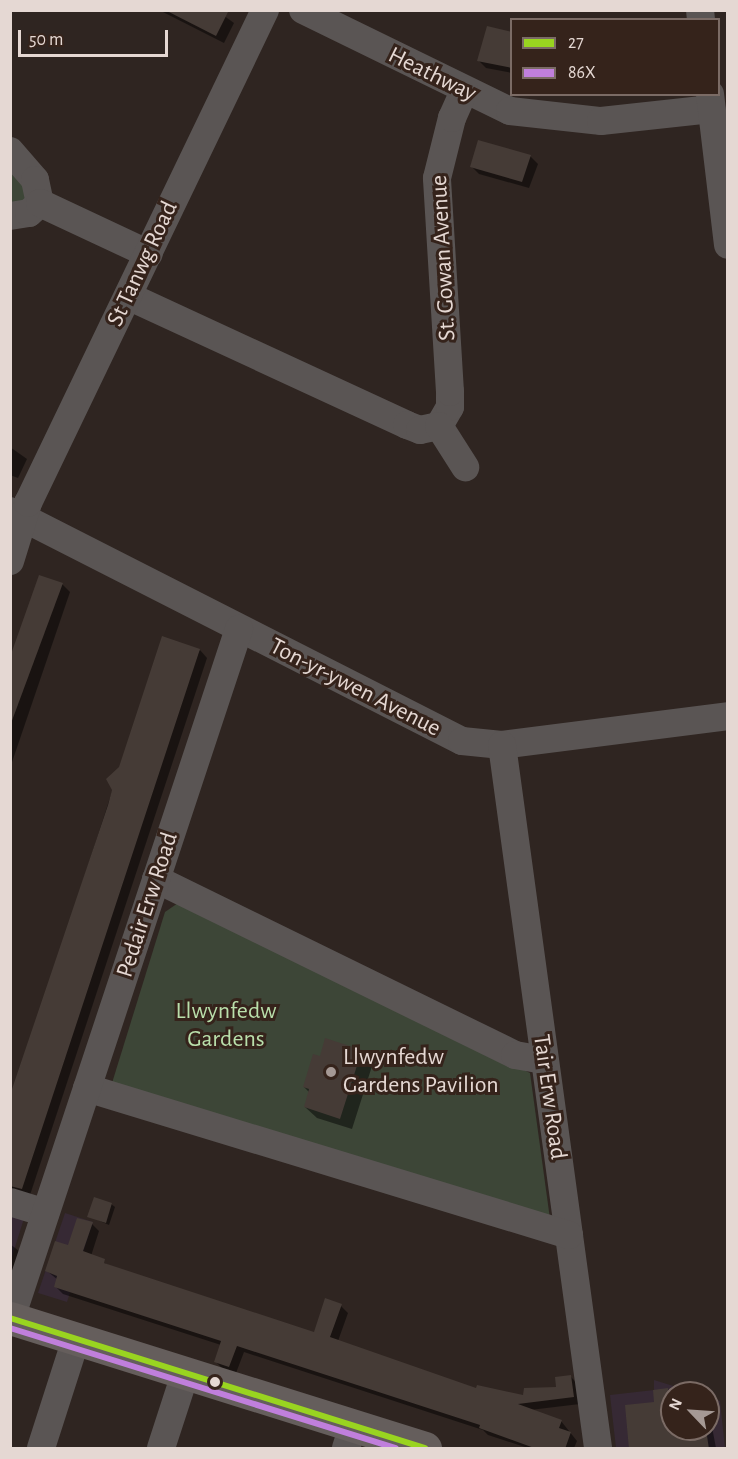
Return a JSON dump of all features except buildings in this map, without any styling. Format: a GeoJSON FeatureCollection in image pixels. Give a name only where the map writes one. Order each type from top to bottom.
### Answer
{"type":"FeatureCollection","features":[{"type":"Feature","properties":{"kind":"main road"},"geometry":{"type":"LineString","coordinates":[[11,1318],[185,1374],[349,1438],[425,1449]]}},
{"type":"Feature","properties":{"kind":"street","name":"St Tanwg Road"},"geometry":{"type":"LineString","coordinates":[[10,561],[17,514],[149,254],[265,10]]}},
{"type":"Feature","properties":{"kind":"street","name":"Heathway"},"geometry":{"type":"LineString","coordinates":[[303,10],[464,91],[510,111],[574,120],[628,120],[711,102]]}},
{"type":"Feature","properties":{"kind":"street","name":"St. Gowan Avenue"},"geometry":{"type":"LineString","coordinates":[[439,426],[450,407],[450,392],[437,178],[452,118],[464,91]]}},
{"type":"Feature","properties":{"kind":"street"},"geometry":{"type":"LineString","coordinates":[[711,102],[727,237]]}},
{"type":"Feature","properties":{"kind":"street"},"geometry":{"type":"LineString","coordinates":[[10,151],[35,180],[40,203]]}},
{"type":"Feature","properties":{"kind":"street"},"geometry":{"type":"LineString","coordinates":[[40,203],[149,254]]}},
{"type":"Feature","properties":{"kind":"street"},"geometry":{"type":"LineString","coordinates":[[10,216],[29,213],[40,203]]}},
{"type":"Feature","properties":{"kind":"street"},"geometry":{"type":"LineString","coordinates":[[128,296],[407,426],[420,430],[439,426],[465,467]]}},
{"type":"Feature","properties":{"kind":"street","name":"Ton-yr-ywen Avenue"},"geometry":{"type":"LineString","coordinates":[[17,514],[462,741],[502,745],[728,716]]}},
{"type":"Feature","properties":{"kind":"street","name":"Pedair Erw Road"},"geometry":{"type":"LineString","coordinates":[[11,1318],[239,629]]}},
{"type":"Feature","properties":{"kind":"street","name":"Tair Erw Road"},"geometry":{"type":"LineString","coordinates":[[502,745],[598,1449]]}},
{"type":"Feature","properties":{"kind":"street"},"geometry":{"type":"LineString","coordinates":[[156,879],[515,1055],[544,1060]]}},
{"type":"Feature","properties":{"kind":"street"},"geometry":{"type":"LineString","coordinates":[[87,1088],[569,1235]]}},
{"type":"Feature","properties":{"kind":"street"},"geometry":{"type":"LineString","coordinates":[[10,1202],[45,1213]]}},
{"type":"Feature","properties":{"kind":"street"},"geometry":{"type":"LineString","coordinates":[[41,1449],[76,1339]]}},
{"type":"Feature","properties":{"kind":"street"},"geometry":{"type":"LineString","coordinates":[[161,1449],[185,1374]]}},
{"type":"Feature","properties":{"kind":"shaded area"},"geometry":{"type":"Polygon","coordinates":[[[11,1207],[26,1212],[11,1260],[11,1207]]]}},
{"type":"Feature","properties":{"kind":"shaded area"},"geometry":{"type":"Polygon","coordinates":[[[65,1213],[93,1222],[67,1302],[38,1293],[65,1213]]]}},
{"type":"Feature","properties":{"kind":"shaded area"},"geometry":{"type":"Polygon","coordinates":[[[654,1380],[660,1382],[660,1441],[720,1441],[720,1401],[725,1448],[616,1448],[610,1395],[654,1390],[654,1380]]]}},
{"type":"Feature","properties":{"kind":"green space"},"geometry":{"type":"Polygon","coordinates":[[[11,159],[29,199],[11,210],[11,159]]]}},
{"type":"Feature","properties":{"kind":"green space","name":"Llwynfedw Gardens"},"geometry":{"type":"Polygon","coordinates":[[[181,901],[530,1073],[550,1219],[112,1083],[165,912],[181,901]]]}},
{"type":"Feature","properties":{"kind":"transit line","name":"27"},"geometry":{"type":"LineString","coordinates":[[10,1318],[425,1448]]}},
{"type":"Feature","properties":{"kind":"transit line","name":"86X"},"geometry":{"type":"LineString","coordinates":[[10,1328],[396,1448]]}},
{"type":"Feature","properties":{"kind":"place","name":"Llwynfedw Gardens Pavilion"},"geometry":{"type":"Point","coordinates":[331,1072]}}]}
